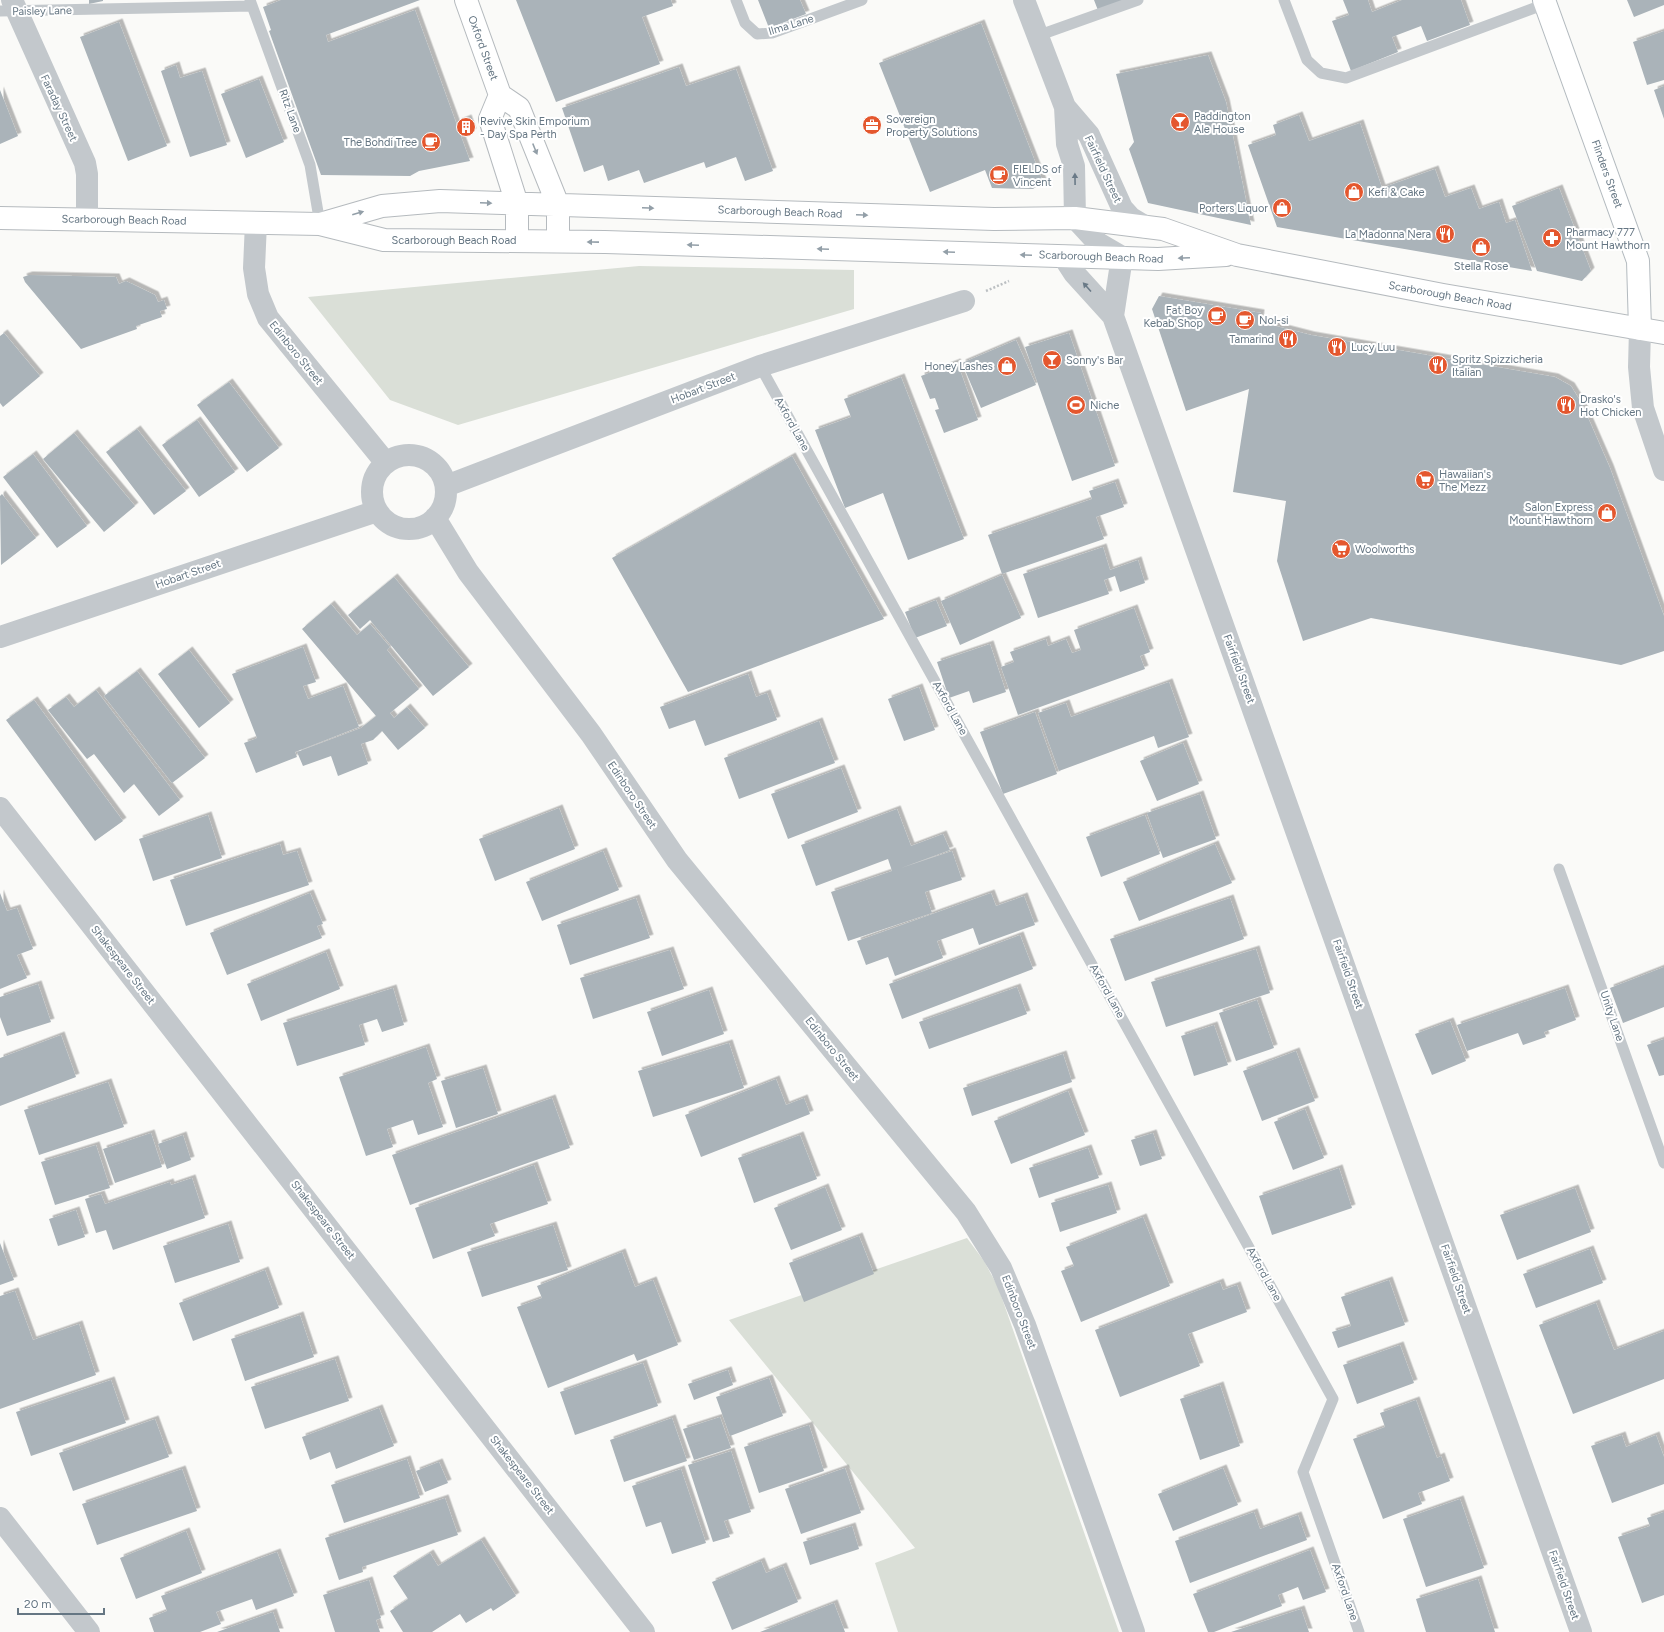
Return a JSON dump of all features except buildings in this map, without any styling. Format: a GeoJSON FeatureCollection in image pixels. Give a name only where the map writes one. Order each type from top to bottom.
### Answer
{"type":"FeatureCollection","features":[{"type":"Feature","properties":{"kind":"main road","name":"Oxford Street"},"geometry":{"type":"LineString","coordinates":[[466,0],[500,95],[519,108],[558,206],[558,241]]}},
{"type":"Feature","properties":{"kind":"main road","name":"Flinders Street"},"geometry":{"type":"LineString","coordinates":[[1544,2],[1638,261],[1640,329]]}},
{"type":"Feature","properties":{"kind":"main road","name":"Oxford Street"},"geometry":{"type":"LineString","coordinates":[[500,95],[490,119],[517,204],[517,241]]}},
{"type":"Feature","properties":{"kind":"main road","name":"Scarborough Beach Road"},"geometry":{"type":"LineString","coordinates":[[320,224],[382,206],[440,201],[994,219],[1075,218],[1163,229],[1237,255],[1443,295],[1664,333]]}},
{"type":"Feature","properties":{"kind":"main road","name":"Scarborough Beach Road"},"geometry":{"type":"LineString","coordinates":[[0,218],[320,224],[384,240],[558,241],[1158,259],[1237,255]]}},
{"type":"Feature","properties":{"kind":"street","name":"Fairfield Street"},"geometry":{"type":"LineString","coordinates":[[1024,0],[1065,107],[1067,144],[1074,166],[1075,218]]}},
{"type":"Feature","properties":{"kind":"street","name":"Faraday Street"},"geometry":{"type":"LineString","coordinates":[[9,8],[86,163],[87,220]]}},
{"type":"Feature","properties":{"kind":"street","name":"Fairfield Street"},"geometry":{"type":"LineString","coordinates":[[1065,107],[1089,135],[1122,208],[1131,218],[1146,226]]}},
{"type":"Feature","properties":{"kind":"street"},"geometry":{"type":"LineString","coordinates":[[1075,218],[1098,244],[1122,257]]}},
{"type":"Feature","properties":{"kind":"street","name":"Edinboro Street"},"geometry":{"type":"LineString","coordinates":[[256,223],[254,268],[258,294],[268,318],[386,463]]}},
{"type":"Feature","properties":{"kind":"street","name":"Fairfield Street"},"geometry":{"type":"LineString","coordinates":[[1063,256],[1074,273],[1113,316],[1580,1632]]}},
{"type":"Feature","properties":{"kind":"street","name":"Fairfield Street"},"geometry":{"type":"LineString","coordinates":[[1113,316],[1122,257]]}},
{"type":"Feature","properties":{"kind":"street","name":"Hobart Street"},"geometry":{"type":"LineString","coordinates":[[446,486],[760,366],[964,301]]}},
{"type":"Feature","properties":{"kind":"street","name":"Flinders Street"},"geometry":{"type":"LineString","coordinates":[[1640,329],[1639,367],[1643,408],[1664,470]]}},
{"type":"Feature","properties":{"kind":"street"},"geometry":{"type":"LineString","coordinates":[[403,455],[418,456],[427,459],[438,468],[446,486],[444,503],[435,518],[425,525],[410,529],[399,528],[385,521],[377,511],[372,500],[372,486],[379,470],[386,463],[403,455]]}},
{"type":"Feature","properties":{"kind":"street","name":"Hobart Street"},"geometry":{"type":"LineString","coordinates":[[0,637],[377,511]]}},
{"type":"Feature","properties":{"kind":"street","name":"Edinboro Street"},"geometry":{"type":"LineString","coordinates":[[435,518],[468,572],[591,734],[677,860],[966,1212],[1002,1268],[1025,1324],[1134,1632]]}},
{"type":"Feature","properties":{"kind":"street","name":"Shakespeare Street"},"geometry":{"type":"LineString","coordinates":[[0,808],[644,1632]]}},
{"type":"Feature","properties":{"kind":"street"},"geometry":{"type":"LineString","coordinates":[[0,1518],[90,1632]]}},
{"type":"Feature","properties":{"kind":"lane","name":"Ilma Lane"},"geometry":{"type":"LineString","coordinates":[[736,0],[745,23],[756,34],[772,33],[862,0]]}},
{"type":"Feature","properties":{"kind":"lane"},"geometry":{"type":"LineString","coordinates":[[1037,36],[1138,0]]}},
{"type":"Feature","properties":{"kind":"lane"},"geometry":{"type":"LineString","coordinates":[[1284,0],[1307,60],[1321,73],[1346,78],[1544,2]]}},
{"type":"Feature","properties":{"kind":"lane","name":"Paisley Lane"},"geometry":{"type":"LineString","coordinates":[[9,8],[251,3]]}},
{"type":"Feature","properties":{"kind":"lane","name":"Ritz Lane"},"geometry":{"type":"LineString","coordinates":[[251,3],[310,165],[320,224]]}},
{"type":"Feature","properties":{"kind":"lane","name":"Axford Lane"},"geometry":{"type":"LineString","coordinates":[[760,366],[1333,1399],[1304,1472],[1359,1632]]}},
{"type":"Feature","properties":{"kind":"lane","name":"Unity Lane"},"geometry":{"type":"LineString","coordinates":[[1559,869],[1664,1163]]}},
{"type":"Feature","properties":{"kind":"path"},"geometry":{"type":"LineString","coordinates":[[964,301],[1014,279]]}},
{"type":"Feature","properties":{"kind":"shaded area"},"geometry":{"type":"Polygon","coordinates":[[[639,266],[854,270],[854,309],[458,425],[390,400],[308,297],[639,266]]]}},
{"type":"Feature","properties":{"kind":"shaded area"},"geometry":{"type":"Polygon","coordinates":[[[967,1238],[984,1261],[998,1287],[1119,1632],[898,1632],[875,1563],[915,1548],[729,1320],[967,1238]]]}},
{"type":"Feature","properties":{"kind":"place","name":"Paddington Ale House"},"geometry":{"type":"Point","coordinates":[1180,122]}},
{"type":"Feature","properties":{"kind":"place","name":"Sovereign Property Solutions"},"geometry":{"type":"Point","coordinates":[872,125]}},
{"type":"Feature","properties":{"kind":"place","name":"Revive Skin Emporium - Day Spa Perth"},"geometry":{"type":"Point","coordinates":[466,127]}},
{"type":"Feature","properties":{"kind":"place","name":"The Bohdi Tree"},"geometry":{"type":"Point","coordinates":[431,142]}},
{"type":"Feature","properties":{"kind":"place","name":"FIELDS of Vincent"},"geometry":{"type":"Point","coordinates":[999,175]}},
{"type":"Feature","properties":{"kind":"place","name":"Kefi & Cake"},"geometry":{"type":"Point","coordinates":[1354,192]}},
{"type":"Feature","properties":{"kind":"place","name":"Porters Liquor"},"geometry":{"type":"Point","coordinates":[1282,208]}},
{"type":"Feature","properties":{"kind":"place","name":"La Madonna Nera"},"geometry":{"type":"Point","coordinates":[1445,234]}},
{"type":"Feature","properties":{"kind":"place","name":"Pharmacy 777 Mount Hawthorn"},"geometry":{"type":"Point","coordinates":[1552,238]}},
{"type":"Feature","properties":{"kind":"place","name":"Stella Rose"},"geometry":{"type":"Point","coordinates":[1481,247]}},
{"type":"Feature","properties":{"kind":"place","name":"Fat Boy Kebab Shop"},"geometry":{"type":"Point","coordinates":[1217,316]}},
{"type":"Feature","properties":{"kind":"place","name":"Nol-si"},"geometry":{"type":"Point","coordinates":[1245,320]}},
{"type":"Feature","properties":{"kind":"place","name":"Tamarind"},"geometry":{"type":"Point","coordinates":[1288,339]}},
{"type":"Feature","properties":{"kind":"place","name":"Lucy Luu"},"geometry":{"type":"Point","coordinates":[1337,347]}},
{"type":"Feature","properties":{"kind":"place","name":"Sonny's Bar"},"geometry":{"type":"Point","coordinates":[1052,360]}},
{"type":"Feature","properties":{"kind":"place","name":"Spritz Spizzicheria Italian"},"geometry":{"type":"Point","coordinates":[1438,365]}},
{"type":"Feature","properties":{"kind":"place","name":"Honey Lashes"},"geometry":{"type":"Point","coordinates":[1007,366]}},
{"type":"Feature","properties":{"kind":"place","name":"Niche"},"geometry":{"type":"Point","coordinates":[1076,405]}},
{"type":"Feature","properties":{"kind":"place","name":"Drasko's Hot Chicken"},"geometry":{"type":"Point","coordinates":[1566,405]}},
{"type":"Feature","properties":{"kind":"place","name":"Hawaiian's The Mezz"},"geometry":{"type":"Point","coordinates":[1425,480]}},
{"type":"Feature","properties":{"kind":"place","name":"Salon Express Mount Hawthorn"},"geometry":{"type":"Point","coordinates":[1607,513]}},
{"type":"Feature","properties":{"kind":"place","name":"Woolworths"},"geometry":{"type":"Point","coordinates":[1341,549]}}]}
